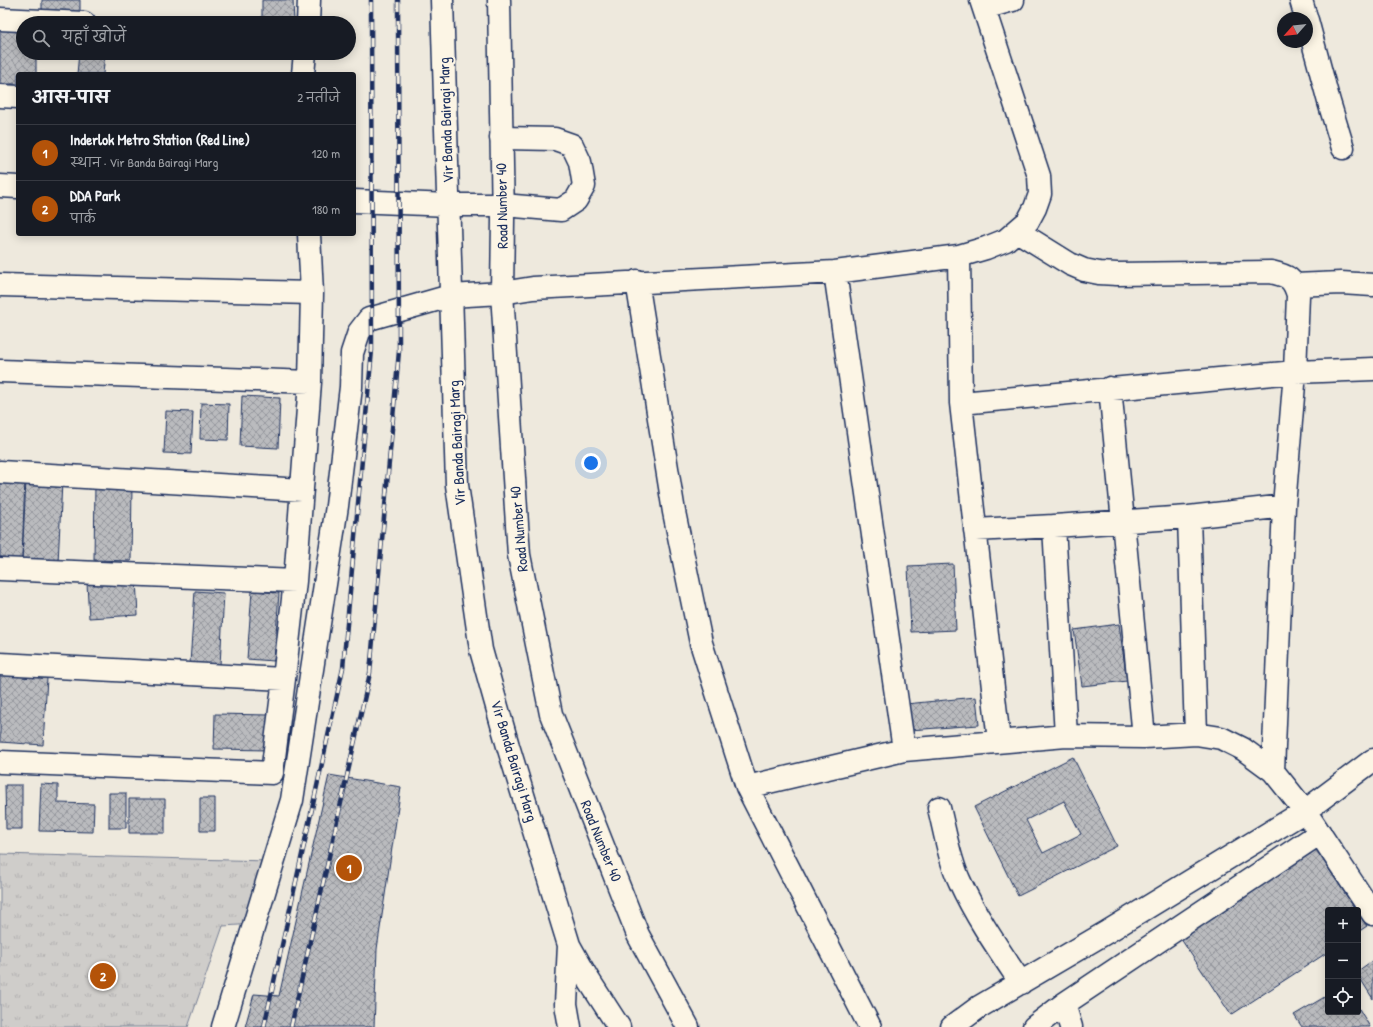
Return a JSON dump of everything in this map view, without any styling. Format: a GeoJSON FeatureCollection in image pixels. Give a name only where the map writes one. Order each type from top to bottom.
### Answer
{"type":"FeatureCollection","features":[{"type":"Feature","properties":{"kind":"street"},"geometry":{"type":"LineString","coordinates":[[308,16],[309,0]]}},
{"type":"Feature","properties":{"kind":"street","name":"Vir Banda Bairagi Marg"},"geometry":{"type":"LineString","coordinates":[[442,0],[457,484],[481,650],[508,746],[569,945]]}},
{"type":"Feature","properties":{"kind":"street","name":"Road Number 40"},"geometry":{"type":"LineString","coordinates":[[498,0],[503,205],[502,293],[519,555],[551,714],[638,935],[688,1027]]}},
{"type":"Feature","properties":{"kind":"street"},"geometry":{"type":"LineString","coordinates":[[222,1027],[292,800],[337,506],[351,387],[352,353],[359,332],[369,319],[450,296],[502,293],[533,288],[637,281],[835,272],[959,256],[1006,240],[1028,221],[1040,194],[1039,176],[982,4],[1013,0]]}},
{"type":"Feature","properties":{"kind":"street"},"geometry":{"type":"LineString","coordinates":[[1302,0],[1305,12]]}},
{"type":"Feature","properties":{"kind":"street"},"geometry":{"type":"LineString","coordinates":[[0,19],[16,20]]}},
{"type":"Feature","properties":{"kind":"street"},"geometry":{"type":"LineString","coordinates":[[1313,42],[1343,148]]}},
{"type":"Feature","properties":{"kind":"street"},"geometry":{"type":"LineString","coordinates":[[303,72],[304,60]]}},
{"type":"Feature","properties":{"kind":"street"},"geometry":{"type":"LineString","coordinates":[[0,96],[16,96]]}},
{"type":"Feature","properties":{"kind":"street"},"geometry":{"type":"LineString","coordinates":[[356,201],[449,205],[503,205],[561,210],[576,200],[584,186],[580,162],[572,145],[555,139],[501,138]]}},
{"type":"Feature","properties":{"kind":"street"},"geometry":{"type":"LineString","coordinates":[[0,186],[16,187]]}},
{"type":"Feature","properties":{"kind":"street"},"geometry":{"type":"LineString","coordinates":[[1017,231],[1058,258],[1084,270],[1117,274],[1271,272],[1286,276],[1295,285],[1298,295],[1284,506],[1273,771]]}},
{"type":"Feature","properties":{"kind":"street"},"geometry":{"type":"LineString","coordinates":[[0,762],[272,773],[284,679],[294,581],[310,382],[312,293],[309,236]]}},
{"type":"Feature","properties":{"kind":"street"},"geometry":{"type":"LineString","coordinates":[[959,256],[961,403],[999,741]]}},
{"type":"Feature","properties":{"kind":"street"},"geometry":{"type":"LineString","coordinates":[[835,272],[904,750]]}},
{"type":"Feature","properties":{"kind":"street"},"geometry":{"type":"LineString","coordinates":[[637,281],[674,512],[701,643],[747,787],[870,1027]]}},
{"type":"Feature","properties":{"kind":"street"},"geometry":{"type":"LineString","coordinates":[[1295,285],[1341,283],[1373,285]]}},
{"type":"Feature","properties":{"kind":"street"},"geometry":{"type":"LineString","coordinates":[[0,285],[312,293]]}},
{"type":"Feature","properties":{"kind":"street"},"geometry":{"type":"LineString","coordinates":[[961,403],[1294,372],[1373,369]]}},
{"type":"Feature","properties":{"kind":"street"},"geometry":{"type":"LineString","coordinates":[[0,371],[310,382]]}},
{"type":"Feature","properties":{"kind":"street"},"geometry":{"type":"LineString","coordinates":[[1110,388],[1144,737]]}},
{"type":"Feature","properties":{"kind":"street"},"geometry":{"type":"LineString","coordinates":[[0,472],[302,490]]}},
{"type":"Feature","properties":{"kind":"street"},"geometry":{"type":"LineString","coordinates":[[975,530],[1189,518],[1284,506]]}},
{"type":"Feature","properties":{"kind":"street"},"geometry":{"type":"LineString","coordinates":[[1189,518],[1196,734]]}},
{"type":"Feature","properties":{"kind":"street"},"geometry":{"type":"LineString","coordinates":[[1054,526],[1066,736]]}},
{"type":"Feature","properties":{"kind":"street"},"geometry":{"type":"LineString","coordinates":[[0,569],[294,581]]}},
{"type":"Feature","properties":{"kind":"street"},"geometry":{"type":"LineString","coordinates":[[0,664],[284,679]]}},
{"type":"Feature","properties":{"kind":"street"},"geometry":{"type":"LineString","coordinates":[[747,787],[904,750],[1066,736],[1144,737],[1196,734],[1221,738],[1243,749],[1273,771],[1305,811],[1373,914]]}},
{"type":"Feature","properties":{"kind":"street"},"geometry":{"type":"LineString","coordinates":[[952,1027],[979,1007],[1114,928],[1305,811],[1373,760]]}},
{"type":"Feature","properties":{"kind":"street"},"geometry":{"type":"LineString","coordinates":[[939,808],[954,866],[960,882],[977,913],[1021,983]]}},
{"type":"Feature","properties":{"kind":"street"},"geometry":{"type":"LineString","coordinates":[[1034,1027],[1064,1004],[1320,833]]}},
{"type":"Feature","properties":{"kind":"street"},"geometry":{"type":"LineString","coordinates":[[569,945],[566,1004],[570,1027]]}},
{"type":"Feature","properties":{"kind":"street"},"geometry":{"type":"LineString","coordinates":[[569,945],[588,979],[619,1027]]}},
{"type":"Feature","properties":{"kind":"street"},"geometry":{"type":"LineString","coordinates":[[1064,1004],[1071,1027]]}},
{"type":"Feature","properties":{"kind":"green space"},"geometry":{"type":"Polygon","coordinates":[[[0,854],[268,861],[254,924],[223,926],[188,1027],[0,1027],[0,854]]]}},
{"type":"Feature","properties":{"kind":"building"},"geometry":{"type":"Polygon","coordinates":[[[42,0],[80,0],[80,14],[42,13],[42,0]]]}},
{"type":"Feature","properties":{"kind":"building"},"geometry":{"type":"Polygon","coordinates":[[[262,0],[293,0],[294,16],[262,16],[262,0]]]}},
{"type":"Feature","properties":{"kind":"building"},"geometry":{"type":"Polygon","coordinates":[[[0,27],[16,28],[16,60],[36,60],[36,72],[16,72],[16,84],[0,84],[0,27]]]}},
{"type":"Feature","properties":{"kind":"building"},"geometry":{"type":"Polygon","coordinates":[[[78,60],[104,60],[103,72],[77,72],[78,60]]]}},
{"type":"Feature","properties":{"kind":"building"},"geometry":{"type":"Polygon","coordinates":[[[242,396],[280,398],[278,448],[240,446],[242,396]]]}},
{"type":"Feature","properties":{"kind":"building"},"geometry":{"type":"Polygon","coordinates":[[[201,403],[229,404],[228,440],[200,439],[201,403]]]}},
{"type":"Feature","properties":{"kind":"building"},"geometry":{"type":"Polygon","coordinates":[[[166,411],[193,412],[191,454],[164,453],[166,411]]]}},
{"type":"Feature","properties":{"kind":"building"},"geometry":{"type":"Polygon","coordinates":[[[0,478],[25,479],[22,559],[0,557],[0,478]]]}},
{"type":"Feature","properties":{"kind":"building"},"geometry":{"type":"Polygon","coordinates":[[[26,480],[62,482],[58,563],[22,561],[26,480]]]}},
{"type":"Feature","properties":{"kind":"building"},"geometry":{"type":"Polygon","coordinates":[[[95,483],[132,484],[131,561],[94,560],[95,483]]]}},
{"type":"Feature","properties":{"kind":"building"},"geometry":{"type":"Polygon","coordinates":[[[953,564],[956,630],[911,632],[908,566],[953,564]]]}},
{"type":"Feature","properties":{"kind":"building"},"geometry":{"type":"Polygon","coordinates":[[[136,580],[138,615],[89,618],[87,583],[136,580]]]}},
{"type":"Feature","properties":{"kind":"building"},"geometry":{"type":"Polygon","coordinates":[[[195,591],[224,593],[220,665],[190,663],[195,591]]]}},
{"type":"Feature","properties":{"kind":"building"},"geometry":{"type":"Polygon","coordinates":[[[252,591],[279,593],[274,661],[247,659],[252,591]]]}},
{"type":"Feature","properties":{"kind":"building"},"geometry":{"type":"Polygon","coordinates":[[[1119,624],[1127,681],[1082,686],[1074,630],[1119,624]]]}},
{"type":"Feature","properties":{"kind":"building"},"geometry":{"type":"Polygon","coordinates":[[[0,675],[47,678],[43,745],[0,742],[0,675]]]}},
{"type":"Feature","properties":{"kind":"building"},"geometry":{"type":"Polygon","coordinates":[[[976,697],[979,725],[910,730],[906,704],[976,697]]]}},
{"type":"Feature","properties":{"kind":"building"},"geometry":{"type":"Polygon","coordinates":[[[215,714],[268,715],[268,750],[214,749],[215,714]]]}},
{"type":"Feature","properties":{"kind":"building"},"geometry":{"type":"Polygon","coordinates":[[[1073,757],[1117,846],[1018,896],[974,807],[1073,757]],[[1064,801],[1026,820],[1043,853],[1081,834],[1064,801]]]}},
{"type":"Feature","properties":{"kind":"building"},"geometry":{"type":"Polygon","coordinates":[[[329,775],[401,787],[377,949],[374,1027],[245,1027],[254,994],[279,996],[329,775]]]}},
{"type":"Feature","properties":{"kind":"building"},"geometry":{"type":"Polygon","coordinates":[[[41,784],[58,785],[58,803],[94,804],[93,832],[39,831],[41,784]]]}},
{"type":"Feature","properties":{"kind":"building"},"geometry":{"type":"Polygon","coordinates":[[[5,785],[22,785],[22,829],[6,829],[5,785]]]}},
{"type":"Feature","properties":{"kind":"building"},"geometry":{"type":"Polygon","coordinates":[[[109,793],[126,793],[126,828],[109,828],[109,793]]]}},
{"type":"Feature","properties":{"kind":"building"},"geometry":{"type":"Polygon","coordinates":[[[200,798],[215,798],[215,831],[200,831],[200,798]]]}},
{"type":"Feature","properties":{"kind":"building"},"geometry":{"type":"Polygon","coordinates":[[[129,799],[165,799],[165,833],[129,833],[129,799]]]}},
{"type":"Feature","properties":{"kind":"building"},"geometry":{"type":"Polygon","coordinates":[[[1316,849],[1354,907],[1325,907],[1325,954],[1231,1015],[1181,939],[1316,849]]]}},
{"type":"Feature","properties":{"kind":"building"},"geometry":{"type":"Polygon","coordinates":[[[1361,917],[1367,926],[1361,930],[1361,917]]]}},
{"type":"Feature","properties":{"kind":"building"},"geometry":{"type":"Polygon","coordinates":[[[1373,960],[1373,999],[1361,980],[1361,969],[1373,960]]]}},
{"type":"Feature","properties":{"kind":"building"},"geometry":{"type":"Polygon","coordinates":[[[1325,997],[1325,1015],[1361,1015],[1361,1012],[1370,1027],[1302,1027],[1294,1015],[1325,997]]]}},
{"type":"Feature","properties":{"kind":"railway"},"geometry":{"type":"LineString","coordinates":[[264,1027],[343,668],[372,350],[371,0]]}},
{"type":"Feature","properties":{"kind":"railway"},"geometry":{"type":"LineString","coordinates":[[291,1027],[370,673],[399,351],[398,0]]}},
{"type":"Feature","properties":{"kind":"place","name":"Inderlok Metro Station (Red Line)"},"geometry":{"type":"Point","coordinates":[349,868]}},
{"type":"Feature","properties":{"kind":"place","name":"DDA Park"},"geometry":{"type":"Point","coordinates":[103,976]}}]}
